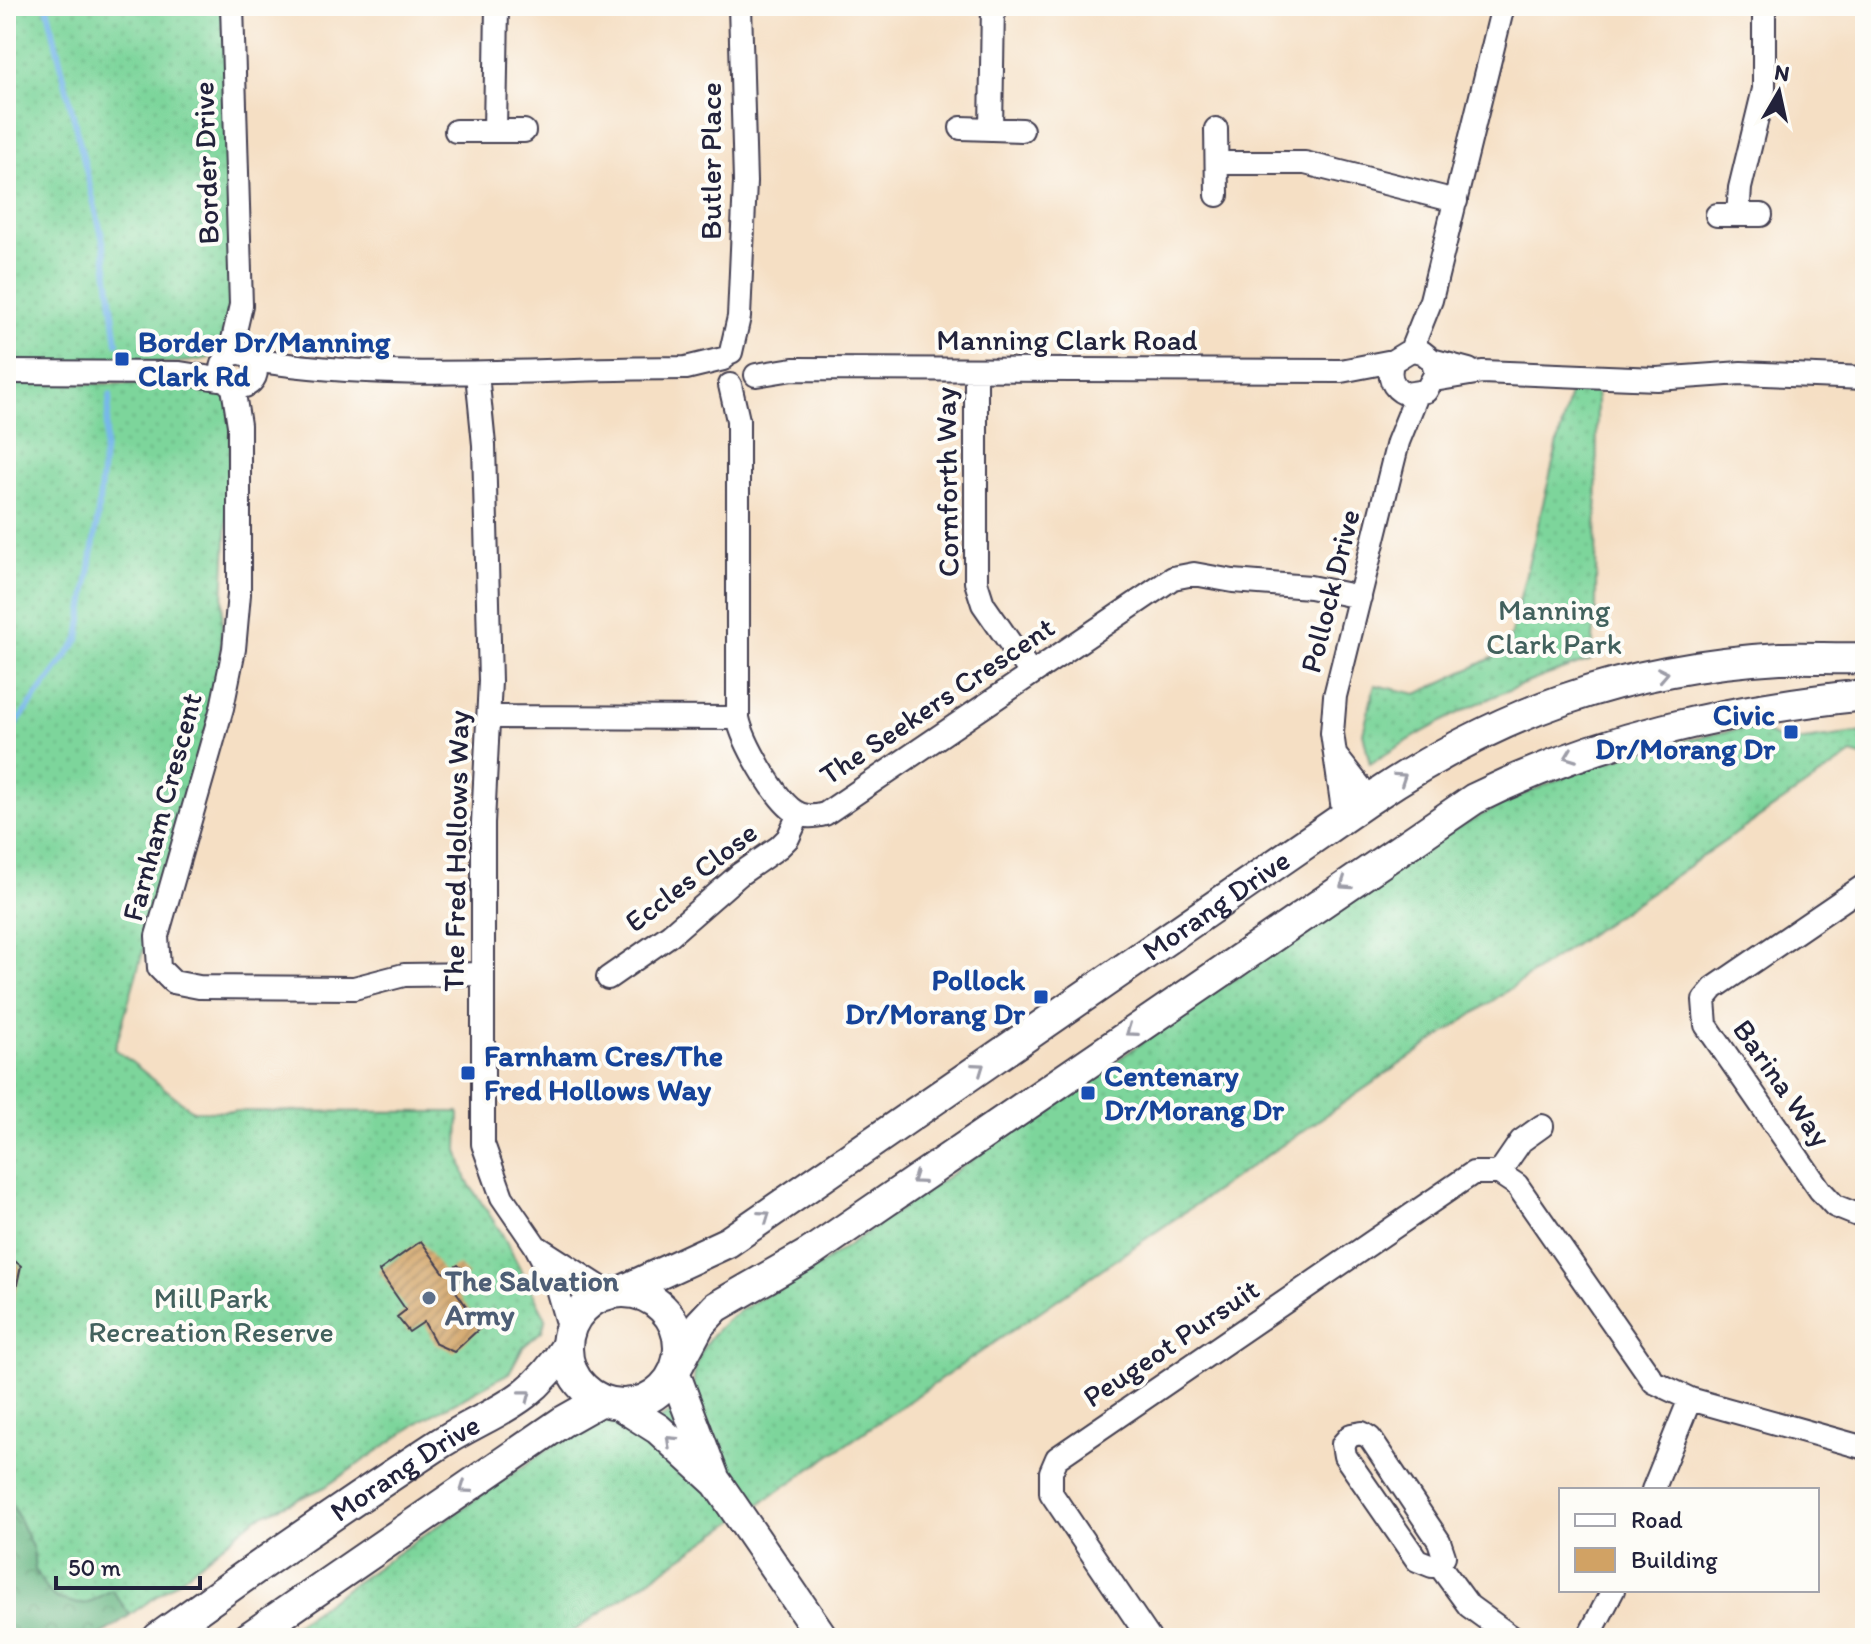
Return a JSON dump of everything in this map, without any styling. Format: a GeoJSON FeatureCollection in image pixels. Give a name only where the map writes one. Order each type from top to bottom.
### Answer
{"type":"FeatureCollection","features":[{"type":"Feature","properties":{"kind":"main road","name":"Morang Drive"},"geometry":{"type":"LineString","coordinates":[[614,1292],[728,1242],[1370,799],[1461,741],[1520,714],[1587,691],[1684,670],[1779,658],[1865,658]]}},
{"type":"Feature","properties":{"kind":"main road","name":"Morang Drive"},"geometry":{"type":"LineString","coordinates":[[675,1370],[700,1324],[734,1294],[810,1253],[1474,799],[1575,753],[1650,730],[1865,695]]}},
{"type":"Feature","properties":{"kind":"main road"},"geometry":{"type":"LineString","coordinates":[[611,1403],[652,1397],[675,1370],[680,1349],[677,1330],[668,1314],[655,1302],[638,1294],[614,1292],[585,1307],[568,1338],[575,1379],[611,1403],[658,1429],[717,1483],[823,1638]]}},
{"type":"Feature","properties":{"kind":"main road","name":"Morang Drive"},"geometry":{"type":"LineString","coordinates":[[158,1638],[436,1445],[515,1404],[535,1389],[568,1338]]}},
{"type":"Feature","properties":{"kind":"main road"},"geometry":{"type":"LineString","coordinates":[[675,1370],[717,1483]]}},
{"type":"Feature","properties":{"kind":"main road","name":"Morang Drive"},"geometry":{"type":"LineString","coordinates":[[248,1638],[562,1422],[611,1403]]}},
{"type":"Feature","properties":{"kind":"street","name":"Border Drive"},"geometry":{"type":"LineString","coordinates":[[232,6],[240,370]]}},
{"type":"Feature","properties":{"kind":"street"},"geometry":{"type":"LineString","coordinates":[[495,131],[497,6]]}},
{"type":"Feature","properties":{"kind":"street","name":"Butler Place"},"geometry":{"type":"LineString","coordinates":[[739,368],[745,182],[740,6]]}},
{"type":"Feature","properties":{"kind":"street"},"geometry":{"type":"LineString","coordinates":[[991,129],[993,6]]}},
{"type":"Feature","properties":{"kind":"street","name":"Pollock Drive"},"geometry":{"type":"LineString","coordinates":[[1344,817],[1332,733],[1335,696],[1503,6]]}},
{"type":"Feature","properties":{"kind":"street"},"geometry":{"type":"LineString","coordinates":[[1738,215],[1740,188],[1764,89],[1764,6]]}},
{"type":"Feature","properties":{"kind":"street"},"geometry":{"type":"LineString","coordinates":[[961,128],[1022,130]]}},
{"type":"Feature","properties":{"kind":"street"},"geometry":{"type":"LineString","coordinates":[[1216,129],[1217,195]]}},
{"type":"Feature","properties":{"kind":"street"},"geometry":{"type":"LineString","coordinates":[[456,131],[524,131]]}},
{"type":"Feature","properties":{"kind":"street"},"geometry":{"type":"LineString","coordinates":[[1217,163],[1305,163],[1456,201]]}},
{"type":"Feature","properties":{"kind":"street","name":"Manning Clark Road"},"geometry":{"type":"LineString","coordinates":[[6,371],[180,373],[296,367],[485,374],[739,368],[1482,372],[1657,379],[1741,373],[1865,378]]}},
{"type":"Feature","properties":{"kind":"street","name":"The Seekers Crescent"},"geometry":{"type":"LineString","coordinates":[[739,368],[738,718],[748,747],[788,805],[799,814],[825,814],[1157,587],[1184,574],[1310,587],[1360,597]]}},
{"type":"Feature","properties":{"kind":"street","name":"Farnham Crescent"},"geometry":{"type":"LineString","coordinates":[[240,370],[239,594],[234,649],[222,708],[157,936],[159,968],[173,982],[199,987],[354,988],[404,975],[482,974]]}},
{"type":"Feature","properties":{"kind":"street","name":"Cornforth Way"},"geometry":{"type":"LineString","coordinates":[[976,370],[976,582],[983,604],[1031,673]]}},
{"type":"Feature","properties":{"kind":"street","name":"The Fred Hollows Way"},"geometry":{"type":"LineString","coordinates":[[485,374],[490,717],[483,823],[483,1144],[502,1197],[535,1245],[562,1299],[568,1338]]}},
{"type":"Feature","properties":{"kind":"street"},"geometry":{"type":"LineString","coordinates":[[490,717],[738,718]]}},
{"type":"Feature","properties":{"kind":"street"},"geometry":{"type":"LineString","coordinates":[[1335,755],[1370,799]]}},
{"type":"Feature","properties":{"kind":"street","name":"Eccles Close"},"geometry":{"type":"LineString","coordinates":[[608,978],[670,935],[740,874],[779,847],[788,838],[799,814]]}},
{"type":"Feature","properties":{"kind":"street","name":"Barina Way"},"geometry":{"type":"LineString","coordinates":[[1865,885],[1714,988],[1704,1000],[1706,1025],[1820,1190],[1835,1206],[1865,1218]]}},
{"type":"Feature","properties":{"kind":"street"},"geometry":{"type":"LineString","coordinates":[[1542,1126],[1521,1141],[1499,1173],[1517,1185],[1647,1373],[1663,1388],[1690,1399],[1865,1448]]}},
{"type":"Feature","properties":{"kind":"street","name":"Peugeot Pursuit"},"geometry":{"type":"LineString","coordinates":[[1149,1638],[1055,1502],[1049,1481],[1057,1458],[1464,1178],[1483,1171],[1499,1173]]}},
{"type":"Feature","properties":{"kind":"street","name":"The Fred Hollows Way"},"geometry":{"type":"LineString","coordinates":[[535,1245],[614,1292]]}},
{"type":"Feature","properties":{"kind":"street"},"geometry":{"type":"LineString","coordinates":[[1654,1488],[1690,1399]]}},
{"type":"Feature","properties":{"kind":"street"},"geometry":{"type":"LineString","coordinates":[[1439,1565],[1444,1556],[1439,1541],[1370,1438],[1362,1433],[1351,1435],[1343,1450],[1350,1464],[1417,1560],[1439,1565],[1469,1606],[1513,1638]]}},
{"type":"Feature","properties":{"kind":"street"},"geometry":{"type":"LineString","coordinates":[[1588,1638],[1612,1592]]}},
{"type":"Feature","properties":{"kind":"green space"},"geometry":{"type":"Polygon","coordinates":[[[6,6],[224,6],[232,318],[223,344],[214,356],[201,360],[148,364],[6,361],[6,6]]]}},
{"type":"Feature","properties":{"kind":"green space","name":"Manning Clark Park"},"geometry":{"type":"Polygon","coordinates":[[[1573,381],[1597,383],[1596,608],[1591,660],[1477,704],[1370,764],[1363,733],[1375,685],[1417,694],[1507,651],[1573,381]]]}},
{"type":"Feature","properties":{"kind":"green space","name":"Mill Park Recreation Reserve"},"geometry":{"type":"Polygon","coordinates":[[[6,383],[213,385],[226,392],[232,413],[219,685],[115,1049],[193,1111],[459,1112],[458,1150],[467,1181],[501,1232],[546,1318],[542,1331],[523,1347],[509,1373],[424,1419],[325,1487],[256,1518],[177,1582],[96,1638],[6,1638],[6,383]]]}},
{"type":"Feature","properties":{"kind":"green space"},"geometry":{"type":"Polygon","coordinates":[[[1751,727],[1788,742],[1865,732],[1865,758],[1852,754],[564,1638],[275,1638],[579,1428],[611,1422],[642,1430],[694,1398],[694,1375],[700,1356],[709,1339],[739,1311],[795,1282],[1433,842],[1512,800],[1586,769],[1664,745],[1751,727]]]}},
{"type":"Feature","properties":{"kind":"green space"},"geometry":{"type":"Polygon","coordinates":[[[6,1481],[11,1502],[33,1549],[35,1570],[46,1589],[56,1598],[78,1604],[88,1603],[112,1590],[130,1615],[96,1638],[6,1638],[6,1481]]]}},
{"type":"Feature","properties":{"kind":"building","name":"The Salvation Army"},"geometry":{"type":"Polygon","coordinates":[[[421,1241],[444,1273],[458,1265],[468,1275],[452,1286],[481,1327],[454,1352],[436,1344],[424,1322],[409,1332],[397,1317],[406,1310],[379,1271],[421,1241]]]}},
{"type":"Feature","properties":{"kind":"building"},"geometry":{"type":"Polygon","coordinates":[[[6,1254],[21,1266],[11,1312],[6,1311],[6,1254]]]}},
{"type":"Feature","properties":{"kind":"waterway"},"geometry":{"type":"LineString","coordinates":[[47,6],[104,245],[117,343]]}},
{"type":"Feature","properties":{"kind":"waterway"},"geometry":{"type":"LineString","coordinates":[[6,738],[79,639],[97,522],[110,395]]}},
{"type":"Feature","properties":{"kind":"place","name":"Border Dr/Manning Clark Rd"},"geometry":{"type":"Point","coordinates":[122,359]}},
{"type":"Feature","properties":{"kind":"place","name":"Civic Dr/Morang Dr"},"geometry":{"type":"Point","coordinates":[1791,732]}},
{"type":"Feature","properties":{"kind":"place","name":"Pollock Dr/Morang Dr"},"geometry":{"type":"Point","coordinates":[1041,997]}},
{"type":"Feature","properties":{"kind":"place","name":"Farnham Cres/The Fred Hollows Way"},"geometry":{"type":"Point","coordinates":[468,1073]}},
{"type":"Feature","properties":{"kind":"place","name":"Centenary Dr/Morang Dr"},"geometry":{"type":"Point","coordinates":[1088,1093]}},
{"type":"Feature","properties":{"kind":"place","name":"The Salvation Army"},"geometry":{"type":"Point","coordinates":[429,1298]}}]}
